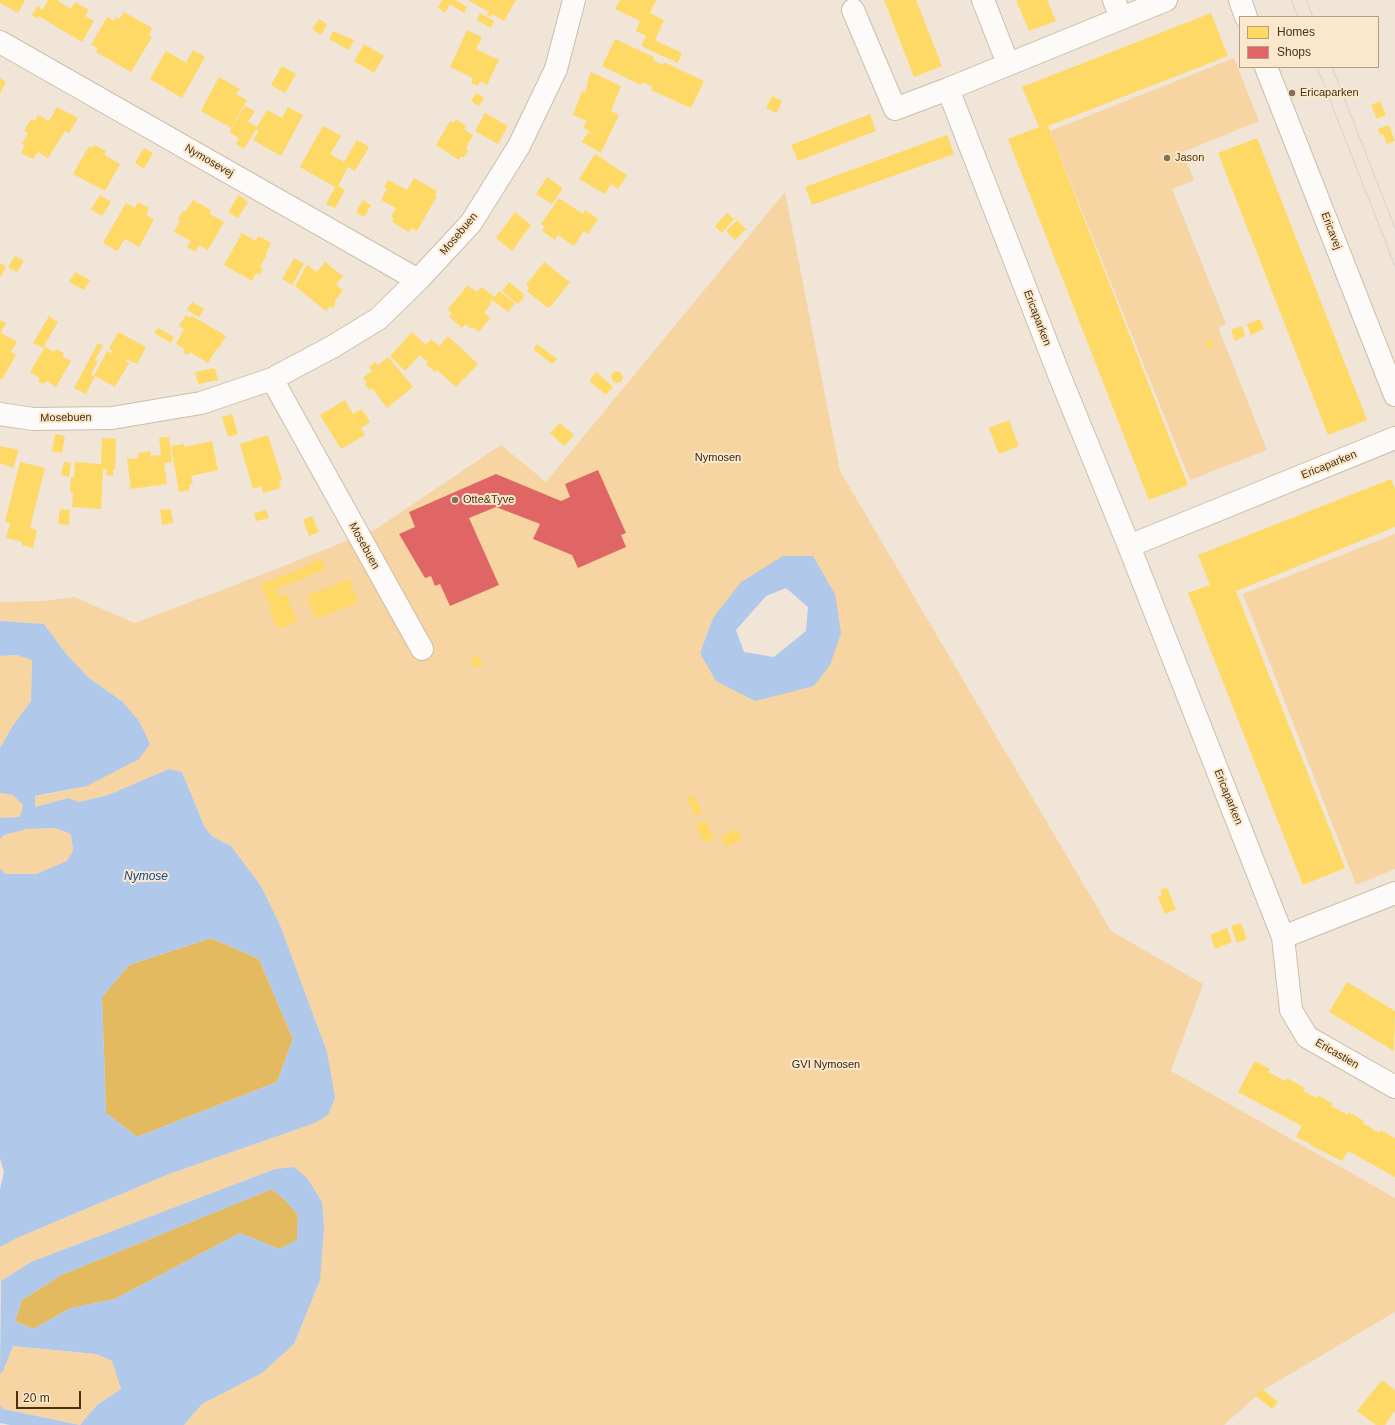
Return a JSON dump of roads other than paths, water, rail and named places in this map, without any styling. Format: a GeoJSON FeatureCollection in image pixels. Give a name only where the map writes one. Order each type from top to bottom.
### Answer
{"type":"FeatureCollection","features":[{"type":"Feature","properties":{"kind":"street","name":"Mosebuen"},"geometry":{"type":"LineString","coordinates":[[0,414],[34,418],[112,418],[201,403],[272,379],[332,347],[378,319],[418,280],[471,223],[519,146],[556,69],[574,0]]}},
{"type":"Feature","properties":{"kind":"street"},"geometry":{"type":"LineString","coordinates":[[982,0],[1008,64]]}},
{"type":"Feature","properties":{"kind":"street"},"geometry":{"type":"LineString","coordinates":[[853,10],[895,108],[948,89],[1008,64],[1118,9],[1166,0]]}},
{"type":"Feature","properties":{"kind":"street"},"geometry":{"type":"LineString","coordinates":[[1240,0],[1246,16]]}},
{"type":"Feature","properties":{"kind":"street","name":"Nymosevej"},"geometry":{"type":"LineString","coordinates":[[0,42],[418,280]]}},
{"type":"Feature","properties":{"kind":"street","name":"Ericavej"},"geometry":{"type":"LineString","coordinates":[[1266,68],[1395,395]]}},
{"type":"Feature","properties":{"kind":"street","name":"Ericaparken"},"geometry":{"type":"LineString","coordinates":[[948,89],[1060,376],[1129,546],[1283,937]]}},
{"type":"Feature","properties":{"kind":"street","name":"Mosebuen"},"geometry":{"type":"LineString","coordinates":[[272,379],[422,649]]}},
{"type":"Feature","properties":{"kind":"street","name":"Ericaparken"},"geometry":{"type":"LineString","coordinates":[[1129,546],[1395,438]]}},
{"type":"Feature","properties":{"kind":"street"},"geometry":{"type":"LineString","coordinates":[[1283,937],[1395,893]]}},
{"type":"Feature","properties":{"kind":"street","name":"Ericastien"},"geometry":{"type":"LineString","coordinates":[[1283,937],[1291,1010],[1307,1037],[1395,1088]]}},
{"type":"Feature","properties":{"kind":"water"},"geometry":{"type":"Polygon","coordinates":[[[783,556],[813,556],[835,594],[841,633],[830,665],[814,686],[755,701],[716,681],[700,653],[713,618],[741,582],[783,556]],[[786,588],[766,596],[736,630],[744,652],[774,657],[806,631],[808,607],[786,588]]]}},
{"type":"Feature","properties":{"kind":"water","name":"Nymose"},"geometry":{"type":"Polygon","coordinates":[[[0,621],[44,624],[67,655],[89,678],[123,702],[139,721],[150,744],[139,759],[87,786],[35,796],[35,807],[68,798],[79,802],[108,795],[169,769],[182,772],[205,828],[213,837],[231,846],[261,886],[280,925],[327,1052],[335,1098],[328,1115],[315,1123],[169,1174],[19,1237],[0,1247],[0,1189],[4,1172],[0,1159],[0,868],[5,874],[36,874],[67,861],[73,851],[71,834],[55,828],[27,829],[4,835],[0,839],[0,818],[20,817],[23,805],[13,795],[0,793],[0,748],[12,727],[31,701],[32,660],[17,655],[0,656],[0,621]],[[211,938],[129,965],[102,997],[106,1113],[137,1137],[277,1082],[293,1039],[259,959],[211,938]]]}},
{"type":"Feature","properties":{"kind":"water"},"geometry":{"type":"Polygon","coordinates":[[[294,1167],[307,1178],[322,1202],[324,1228],[320,1280],[294,1344],[262,1373],[202,1404],[184,1425],[80,1425],[97,1405],[121,1389],[112,1361],[96,1354],[13,1346],[3,1371],[0,1374],[1,1281],[31,1262],[275,1169],[294,1167]],[[272,1189],[61,1275],[22,1300],[15,1321],[33,1329],[71,1308],[115,1299],[240,1233],[279,1249],[297,1240],[298,1215],[285,1200],[272,1189]]]}},
{"type":"Feature","properties":{"kind":"water"},"geometry":{"type":"Polygon","coordinates":[[[0,1405],[3,1409],[80,1425],[10,1425],[0,1423],[0,1405]]]}},
{"type":"Feature","properties":{"kind":"tram line"},"geometry":{"type":"LineString","coordinates":[[1291,0],[1298,16]]}},
{"type":"Feature","properties":{"kind":"tram line"},"geometry":{"type":"LineString","coordinates":[[1306,0],[1313,16]]}},
{"type":"Feature","properties":{"kind":"tram line"},"geometry":{"type":"LineString","coordinates":[[1317,68],[1395,266]]}},
{"type":"Feature","properties":{"kind":"tram line"},"geometry":{"type":"LineString","coordinates":[[1332,68],[1395,228]]}},
{"type":"Feature","properties":{"kind":"place","name":"Ericaparken"},"geometry":{"type":"Point","coordinates":[1292,93]}},
{"type":"Feature","properties":{"kind":"place","name":"Jason"},"geometry":{"type":"Point","coordinates":[1167,158]}},
{"type":"Feature","properties":{"kind":"place","name":"Otte&Tyve"},"geometry":{"type":"Point","coordinates":[455,500]}},
{"type":"Feature","properties":{"kind":"park label","name":"Nymosen"},"geometry":{"type":"Point","coordinates":[718,458]}},
{"type":"Feature","properties":{"kind":"park label","name":"GVI Nymosen"},"geometry":{"type":"Point","coordinates":[826,1065]}}]}
